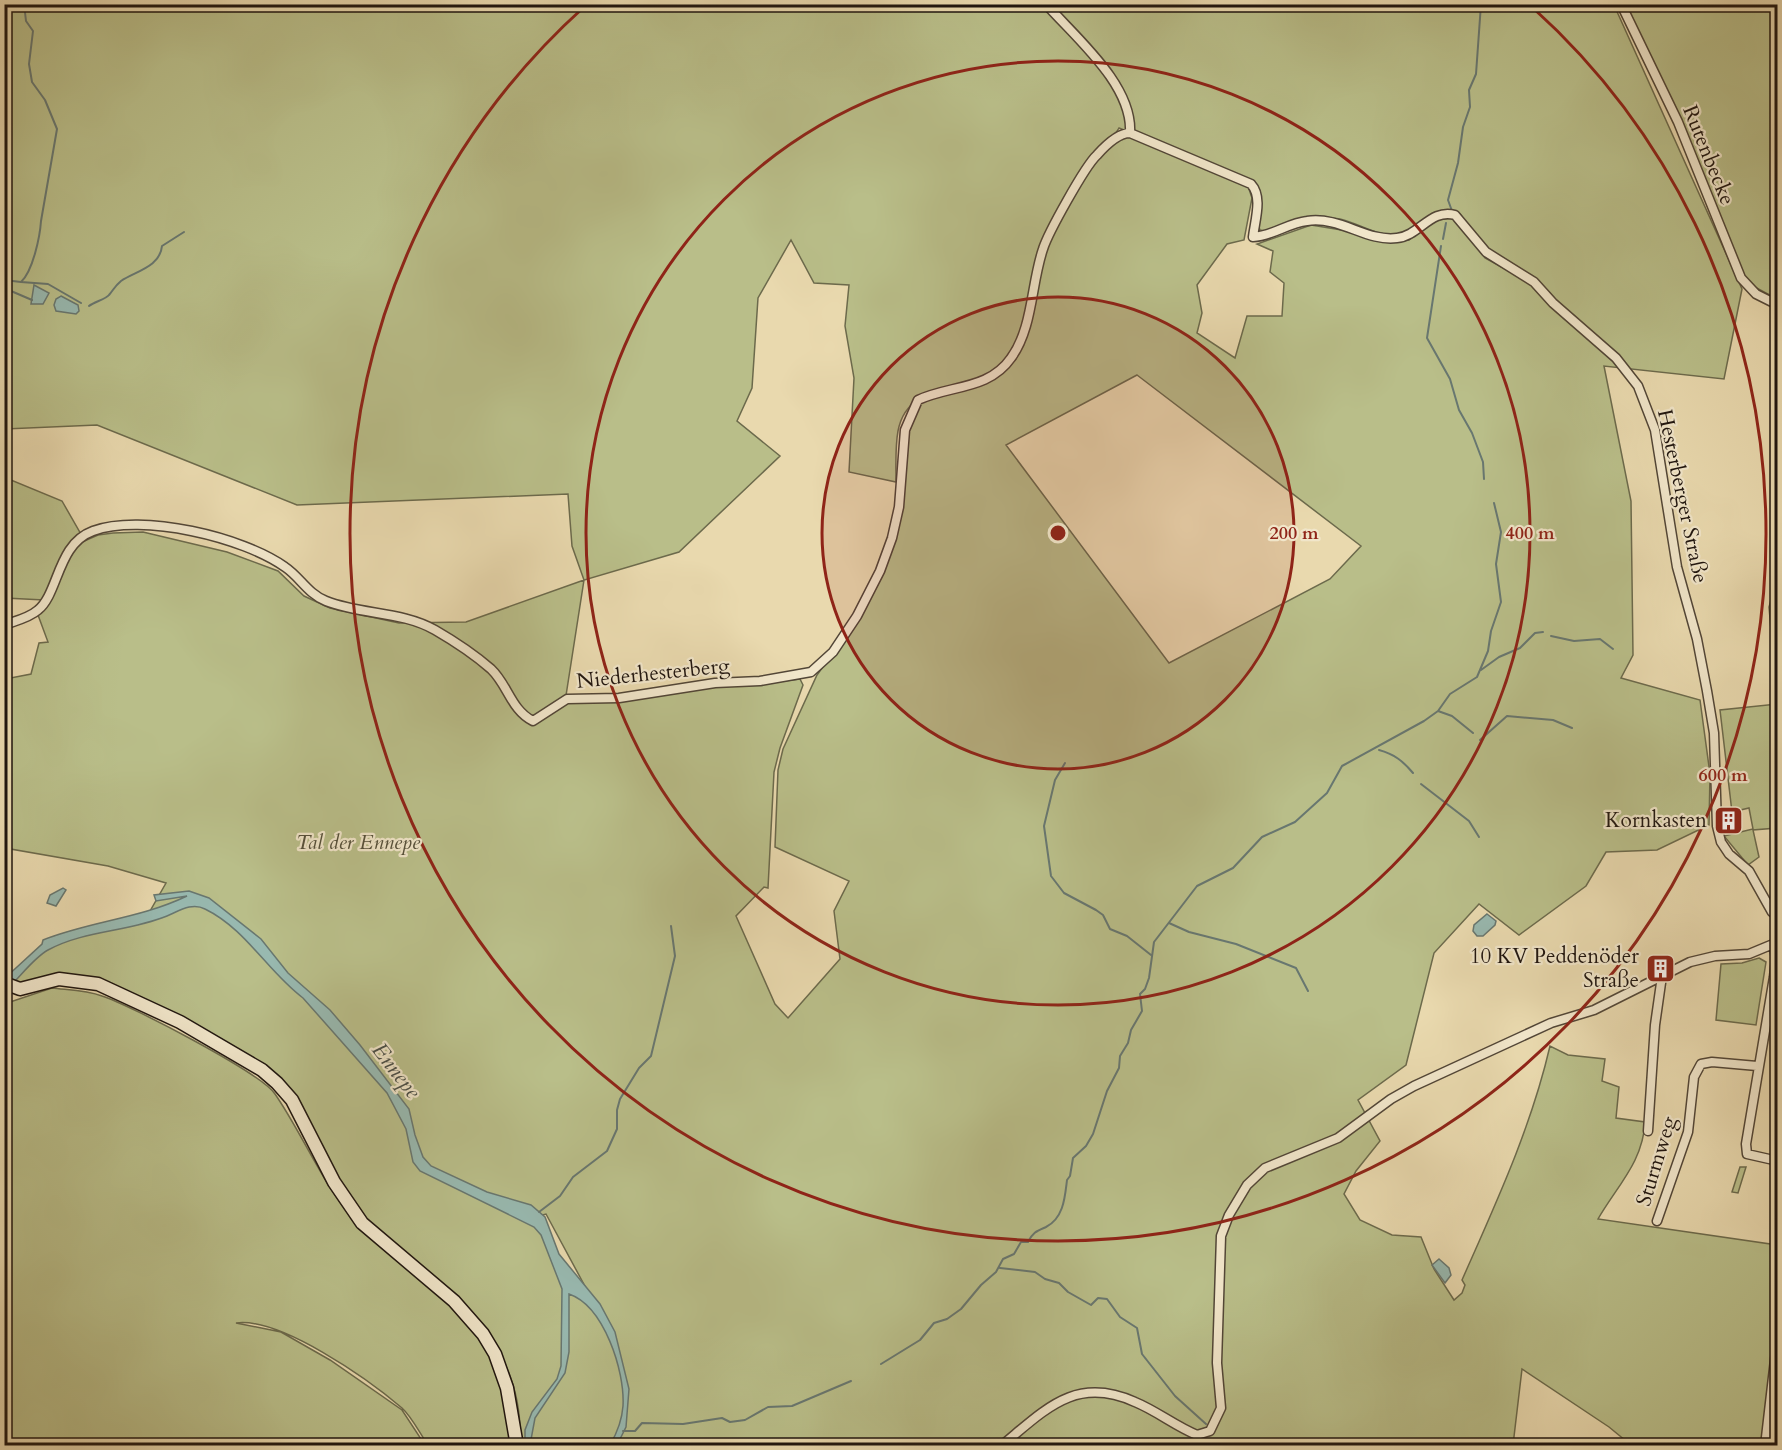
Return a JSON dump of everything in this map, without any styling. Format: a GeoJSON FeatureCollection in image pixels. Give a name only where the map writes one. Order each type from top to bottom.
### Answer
{"type":"FeatureCollection","features":[{"type":"Feature","properties":{"kind":"street"},"geometry":{"type":"LineString","coordinates":[[1046,4],[1102,66],[1123,98],[1131,122],[1130,133]]}},
{"type":"Feature","properties":{"kind":"street","name":"Rutenbecke"},"geometry":{"type":"LineString","coordinates":[[1621,4],[1678,122],[1741,278],[1755,294],[1778,305]]}},
{"type":"Feature","properties":{"kind":"street","name":"Niederhesterberg"},"geometry":{"type":"LineString","coordinates":[[4,625],[38,610],[71,548],[90,532],[123,525],[154,524],[189,530],[269,558],[286,567],[309,592],[326,602],[408,619],[434,629],[492,670],[524,716],[533,721],[567,699],[619,698],[715,682],[760,681],[811,672],[839,643],[857,616],[880,571],[892,538],[899,507],[908,418],[918,400],[934,393],[971,386],[995,376],[1011,359],[1028,315],[1043,247],[1095,156],[1122,133],[1130,133]]}},
{"type":"Feature","properties":{"kind":"street","name":"Hesterberger Straße"},"geometry":{"type":"LineString","coordinates":[[1130,133],[1251,184],[1257,191],[1258,201],[1253,237],[1306,221],[1339,222],[1382,238],[1397,238],[1408,236],[1434,217],[1447,212],[1455,214],[1486,252],[1534,282],[1553,303],[1616,358],[1638,386],[1655,430],[1677,567],[1697,639],[1714,733],[1717,826],[1721,842],[1728,854],[1749,871],[1772,912],[1778,915]]}},
{"type":"Feature","properties":{"kind":"street"},"geometry":{"type":"LineString","coordinates":[[1001,1446],[1052,1403],[1065,1397],[1092,1391],[1114,1394],[1136,1402],[1197,1435],[1210,1431],[1221,1408],[1217,1363],[1221,1236],[1229,1215],[1247,1185],[1265,1168],[1338,1138],[1391,1099],[1414,1086],[1551,1023],[1594,1011],[1690,962],[1715,956],[1749,954],[1776,943],[1776,959],[1757,1066],[1747,1154],[1778,1161]]}},
{"type":"Feature","properties":{"kind":"street"},"geometry":{"type":"LineString","coordinates":[[1648,1131],[1655,1025],[1662,976]]}},
{"type":"Feature","properties":{"kind":"street"},"geometry":{"type":"LineString","coordinates":[[8,985],[25,988],[59,979],[98,984],[180,1022],[269,1076],[292,1100],[334,1182],[362,1223],[454,1301],[483,1334],[495,1354],[507,1388],[517,1446]]}},
{"type":"Feature","properties":{"kind":"street","name":"Sturmweg"},"geometry":{"type":"LineString","coordinates":[[1656,1221],[1688,1132],[1694,1077],[1701,1064],[1712,1062],[1757,1066]]}},
{"type":"Feature","properties":{"kind":"street"},"geometry":{"type":"LineString","coordinates":[[1765,1446],[1778,1334]]}},
{"type":"Feature","properties":{"kind":"green space","name":"Tal der Ennepe"},"geometry":{"type":"Polygon","coordinates":[[[4,5],[1614,5],[1742,289],[1724,379],[1604,366],[1631,501],[1633,655],[1621,678],[1700,700],[1710,774],[1709,825],[1657,850],[1606,852],[1586,886],[1519,935],[1479,904],[1434,953],[1406,1065],[1358,1100],[1380,1141],[1356,1171],[1344,1194],[1360,1220],[1392,1235],[1421,1237],[1434,1269],[1454,1300],[1462,1293],[1465,1285],[1462,1280],[1523,1136],[1550,1046],[1568,1055],[1605,1059],[1602,1081],[1619,1087],[1616,1118],[1645,1122],[1634,1162],[1598,1219],[1777,1245],[1777,1445],[1631,1445],[1609,1427],[1522,1369],[1513,1445],[520,1445],[518,1405],[508,1372],[493,1343],[473,1318],[363,1218],[351,1202],[324,1154],[297,1118],[300,1109],[294,1097],[279,1079],[240,1051],[179,1017],[117,988],[91,980],[72,976],[54,977],[26,984],[5,998],[5,983],[51,942],[146,918],[166,883],[108,866],[5,848],[5,679],[31,674],[39,643],[48,642],[38,615],[58,573],[75,545],[98,535],[143,532],[227,552],[278,571],[304,596],[330,608],[399,623],[466,622],[584,580],[572,546],[568,494],[297,505],[97,425],[5,429],[4,5]],[[1119,128],[1087,163],[1053,224],[1038,259],[1026,315],[1011,355],[999,369],[984,378],[931,393],[916,401],[905,413],[897,437],[896,482],[849,472],[854,378],[845,326],[849,285],[814,283],[791,240],[758,298],[752,388],[737,421],[780,456],[679,552],[584,580],[565,702],[620,700],[714,684],[760,684],[800,679],[803,685],[780,748],[774,772],[768,888],[764,887],[736,916],[775,1004],[788,1018],[840,959],[834,911],[849,881],[775,847],[778,770],[783,749],[817,675],[859,617],[883,571],[896,538],[909,430],[917,408],[934,395],[985,382],[997,376],[1008,365],[1023,337],[1044,248],[1076,187],[1096,157],[1116,141],[1130,135],[1248,186],[1252,198],[1244,240],[1227,244],[1197,285],[1202,313],[1197,333],[1235,358],[1247,316],[1282,316],[1284,283],[1270,272],[1273,251],[1257,244],[1311,225],[1354,232],[1381,241],[1409,240],[1435,220],[1454,218],[1462,225],[1485,258],[1532,284],[1565,318],[1550,293],[1532,278],[1487,252],[1460,214],[1439,213],[1417,229],[1402,234],[1384,234],[1348,221],[1320,217],[1302,218],[1273,230],[1260,230],[1258,218],[1260,200],[1253,182],[1119,128]],[[1137,375],[1006,445],[1169,663],[1330,579],[1361,546],[1137,375]],[[546,1214],[538,1216],[548,1245],[589,1295],[546,1214]]]}},
{"type":"Feature","properties":{"kind":"green space"},"geometry":{"type":"Polygon","coordinates":[[[1625,5],[1777,5],[1777,299],[1751,285],[1745,277],[1625,5]]]}},
{"type":"Feature","properties":{"kind":"green space"},"geometry":{"type":"Polygon","coordinates":[[[4,458],[6,478],[62,501],[82,536],[44,600],[5,598],[4,458]]]}},
{"type":"Feature","properties":{"kind":"green space"},"geometry":{"type":"Polygon","coordinates":[[[1777,579],[1778,698],[1769,607],[1777,579]]]}},
{"type":"Feature","properties":{"kind":"green space"},"geometry":{"type":"Polygon","coordinates":[[[1777,704],[1777,828],[1753,830],[1759,857],[1748,865],[1724,836],[1753,829],[1749,808],[1732,812],[1720,710],[1777,704]]]}},
{"type":"Feature","properties":{"kind":"green space"},"geometry":{"type":"Polygon","coordinates":[[[1759,958],[1766,962],[1756,1025],[1716,1020],[1721,964],[1742,963],[1759,958]]]}},
{"type":"Feature","properties":{"kind":"green space"},"geometry":{"type":"Polygon","coordinates":[[[52,988],[96,994],[139,1012],[194,1040],[265,1084],[275,1094],[334,1194],[358,1224],[388,1252],[452,1303],[480,1333],[498,1372],[513,1445],[428,1445],[402,1408],[323,1352],[282,1333],[330,1360],[402,1410],[425,1445],[5,1445],[4,1004],[52,988]],[[236,1323],[280,1332],[254,1324],[236,1323]]]}},
{"type":"Feature","properties":{"kind":"green space"},"geometry":{"type":"Polygon","coordinates":[[[1740,1167],[1746,1167],[1738,1193],[1732,1192],[1740,1167]]]}},
{"type":"Feature","properties":{"kind":"water"},"geometry":{"type":"Polygon","coordinates":[[[34,285],[49,293],[43,304],[31,304],[34,285]]]}},
{"type":"Feature","properties":{"kind":"water"},"geometry":{"type":"Polygon","coordinates":[[[61,296],[78,305],[79,311],[76,314],[56,311],[54,305],[56,299],[61,296]]]}},
{"type":"Feature","properties":{"kind":"water"},"geometry":{"type":"Polygon","coordinates":[[[63,888],[66,890],[56,906],[47,903],[50,895],[63,888]]]}},
{"type":"Feature","properties":{"kind":"water"},"geometry":{"type":"Polygon","coordinates":[[[189,891],[209,898],[261,939],[288,973],[330,1010],[409,1109],[423,1157],[431,1166],[487,1192],[531,1205],[545,1217],[559,1254],[600,1304],[615,1332],[629,1389],[626,1427],[617,1445],[610,1445],[619,1426],[623,1406],[623,1392],[616,1358],[602,1325],[581,1301],[569,1294],[569,1352],[565,1373],[535,1418],[530,1445],[525,1445],[525,1430],[532,1412],[557,1379],[561,1366],[562,1289],[541,1235],[534,1227],[420,1171],[413,1162],[406,1129],[387,1093],[303,998],[290,988],[245,939],[220,918],[195,906],[152,921],[62,943],[36,959],[5,991],[5,978],[42,944],[43,940],[79,928],[151,910],[187,896],[156,901],[154,895],[189,891]]]}},
{"type":"Feature","properties":{"kind":"water"},"geometry":{"type":"Polygon","coordinates":[[[1487,914],[1496,921],[1495,925],[1483,936],[1477,936],[1473,931],[1474,925],[1487,914]]]}},
{"type":"Feature","properties":{"kind":"water"},"geometry":{"type":"Polygon","coordinates":[[[1439,1259],[1449,1268],[1451,1275],[1445,1283],[1432,1265],[1439,1259]]]}},
{"type":"Feature","properties":{"kind":"waterway"},"geometry":{"type":"LineString","coordinates":[[4,280],[21,282],[32,262],[39,235],[57,129],[45,100],[32,82],[29,64],[33,31],[26,21],[24,4]]}},
{"type":"Feature","properties":{"kind":"waterway"},"geometry":{"type":"LineString","coordinates":[[1452,211],[1448,200],[1458,163],[1463,127],[1470,107],[1469,90],[1476,74],[1481,4]]}},
{"type":"Feature","properties":{"kind":"waterway"},"geometry":{"type":"LineString","coordinates":[[1443,239],[1446,223]]}},
{"type":"Feature","properties":{"kind":"waterway"},"geometry":{"type":"LineString","coordinates":[[89,306],[107,296],[121,281],[152,264],[157,259],[162,246],[184,232]]}},
{"type":"Feature","properties":{"kind":"waterway"},"geometry":{"type":"LineString","coordinates":[[1441,246],[1427,338],[1450,379],[1459,410],[1472,433],[1483,462],[1484,479]]}},
{"type":"Feature","properties":{"kind":"waterway"},"geometry":{"type":"LineString","coordinates":[[21,282],[48,284],[81,303]]}},
{"type":"Feature","properties":{"kind":"waterway"},"geometry":{"type":"LineString","coordinates":[[4,288],[32,300]]}},
{"type":"Feature","properties":{"kind":"waterway"},"geometry":{"type":"LineString","coordinates":[[881,1364],[920,1340],[934,1323],[947,1319],[961,1309],[981,1285],[996,1272],[1003,1259],[1014,1254],[1021,1242],[1028,1242],[1036,1232],[1057,1218],[1073,1158],[1086,1146],[1093,1134],[1107,1091],[1119,1068],[1120,1056],[1142,1011],[1140,994],[1145,989],[1149,978],[1154,942],[1197,886],[1233,868],[1262,837],[1295,822],[1327,793],[1342,766],[1424,721],[1438,711],[1450,694],[1477,677],[1488,651],[1491,631],[1501,602],[1496,564],[1501,532],[1494,503]]}},
{"type":"Feature","properties":{"kind":"waterway"},"geometry":{"type":"LineString","coordinates":[[1481,670],[1499,657],[1520,648],[1535,633],[1543,632]]}},
{"type":"Feature","properties":{"kind":"waterway"},"geometry":{"type":"LineString","coordinates":[[1551,636],[1574,641],[1600,639],[1613,649]]}},
{"type":"Feature","properties":{"kind":"waterway"},"geometry":{"type":"LineString","coordinates":[[1438,711],[1452,716],[1473,733]]}},
{"type":"Feature","properties":{"kind":"waterway"},"geometry":{"type":"LineString","coordinates":[[1480,740],[1507,716],[1553,720],[1572,728]]}},
{"type":"Feature","properties":{"kind":"waterway"},"geometry":{"type":"LineString","coordinates":[[1379,750],[1398,758],[1413,773]]}},
{"type":"Feature","properties":{"kind":"waterway"},"geometry":{"type":"LineString","coordinates":[[1065,763],[1055,780],[1044,826],[1051,876],[1064,893],[1096,910],[1103,915],[1110,929],[1127,936],[1151,955]]}},
{"type":"Feature","properties":{"kind":"waterway"},"geometry":{"type":"LineString","coordinates":[[1421,784],[1469,821],[1479,837]]}},
{"type":"Feature","properties":{"kind":"waterway"},"geometry":{"type":"LineString","coordinates":[[1169,923],[1189,932],[1236,944],[1296,968],[1308,991]]}},
{"type":"Feature","properties":{"kind":"waterway"},"geometry":{"type":"LineString","coordinates":[[539,1212],[560,1196],[573,1177],[607,1151],[617,1129],[617,1110],[620,1099],[639,1068],[651,1056],[675,956],[671,926]]}},
{"type":"Feature","properties":{"kind":"waterway"},"geometry":{"type":"LineString","coordinates":[[1000,1268],[1035,1272],[1045,1279],[1059,1283],[1068,1292],[1091,1305],[1098,1298],[1107,1299],[1120,1317],[1137,1328],[1142,1354],[1175,1396],[1206,1424]]}},
{"type":"Feature","properties":{"kind":"waterway"},"geometry":{"type":"LineString","coordinates":[[623,1431],[635,1431],[642,1423],[683,1424],[722,1418],[730,1422],[745,1420],[768,1407],[792,1406],[851,1381]]}},
{"type":"Feature","properties":{"kind":"waterway"},"geometry":{"type":"LineString","coordinates":[[1212,1439],[1219,1446]]}},
{"type":"Feature","properties":{"kind":"place","name":"Kornkasten"},"geometry":{"type":"Point","coordinates":[1728,820]}},
{"type":"Feature","properties":{"kind":"place","name":"10 KV Peddenöder Straße"},"geometry":{"type":"Point","coordinates":[1660,968]}},
{"type":"Feature","properties":{"kind":"water label","name":"Ennepe"},"geometry":{"type":"Point","coordinates":[397,1070]}}]}
